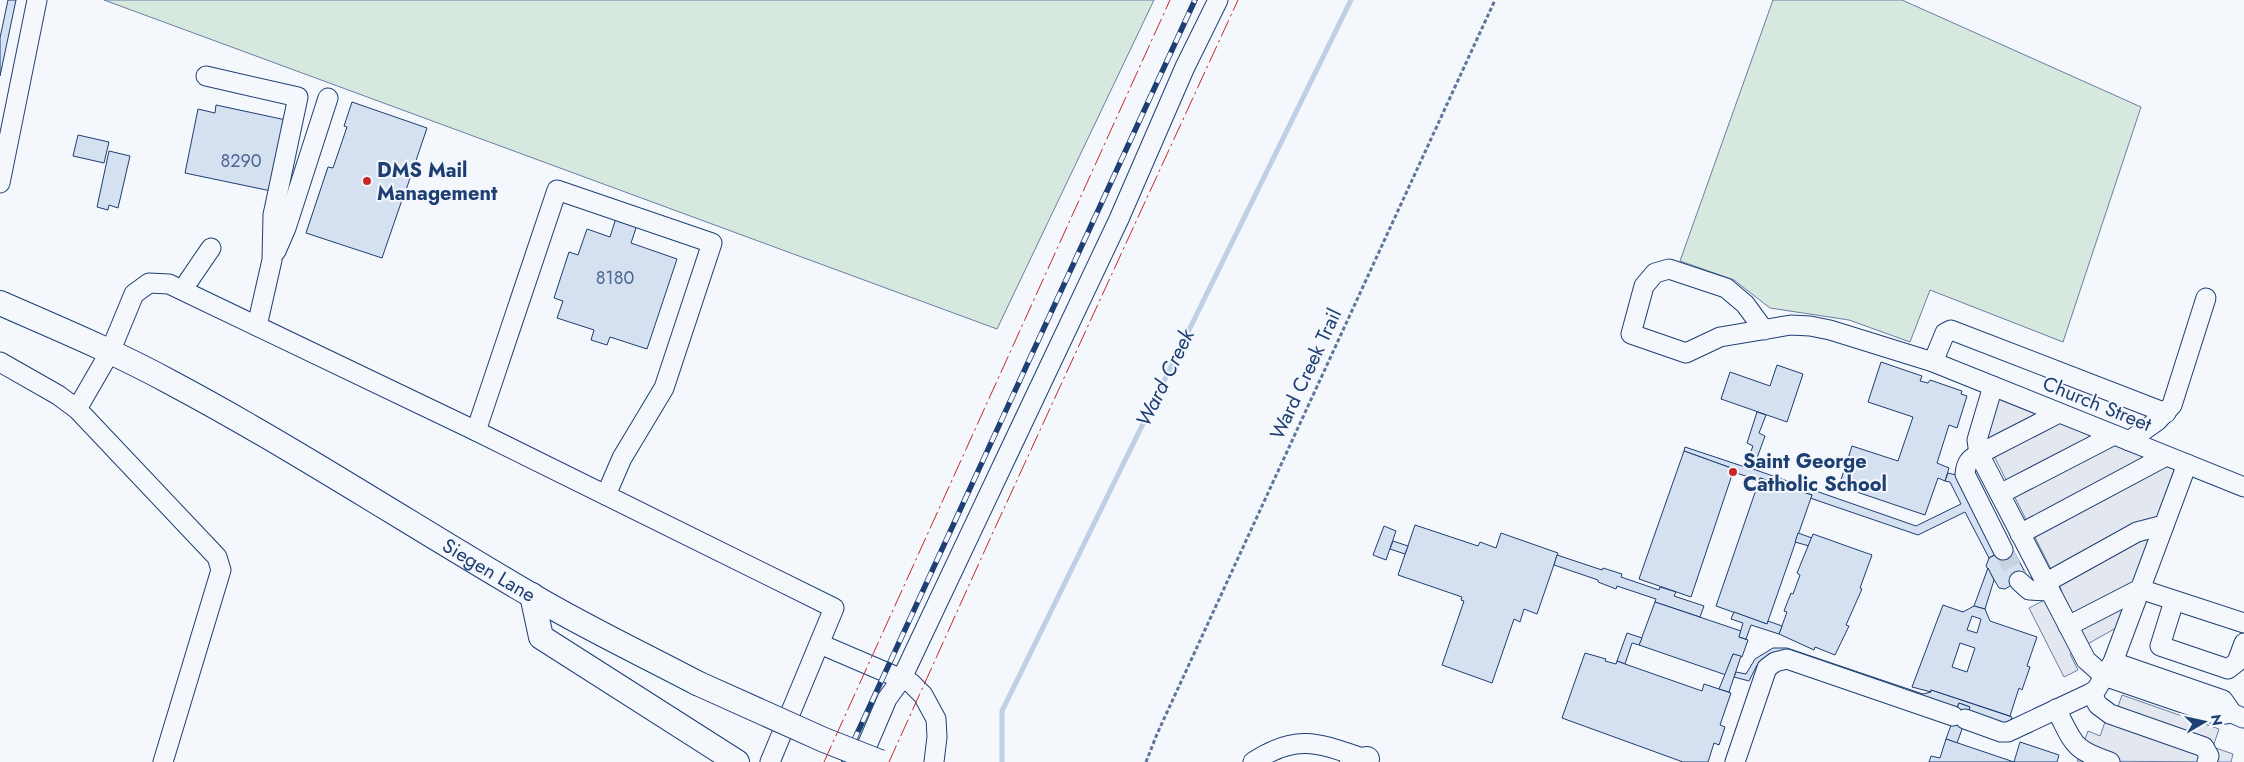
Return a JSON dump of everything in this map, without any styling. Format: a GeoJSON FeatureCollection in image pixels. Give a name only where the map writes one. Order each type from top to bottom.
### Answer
{"type":"FeatureCollection","features":[{"type":"Feature","properties":{"kind":"main road","name":"Siegen Lane"},"geometry":{"type":"LineString","coordinates":[[0,304],[110,352],[170,382],[265,436],[532,596],[588,627],[697,683],[824,740],[880,762]]}},
{"type":"Feature","properties":{"kind":"main road"},"geometry":{"type":"LineString","coordinates":[[532,596],[541,637],[737,762]]}},
{"type":"Feature","properties":{"kind":"street"},"geometry":{"type":"LineString","coordinates":[[0,183],[37,0]]}},
{"type":"Feature","properties":{"kind":"street"},"geometry":{"type":"LineString","coordinates":[[860,762],[887,699],[902,678],[1119,219],[1185,67],[1218,0]]}},
{"type":"Feature","properties":{"kind":"street"},"geometry":{"type":"LineString","coordinates":[[206,76],[298,97],[273,215],[272,260]]}},
{"type":"Feature","properties":{"kind":"street"},"geometry":{"type":"LineString","coordinates":[[257,326],[272,260],[286,228],[328,98]]}},
{"type":"Feature","properties":{"kind":"street"},"geometry":{"type":"LineString","coordinates":[[476,431],[557,190],[712,243],[664,388],[622,458],[606,495]]}},
{"type":"Feature","properties":{"kind":"street"},"geometry":{"type":"LineString","coordinates":[[183,289],[211,248]]}},
{"type":"Feature","properties":{"kind":"street","name":"Church Street"},"geometry":{"type":"LineString","coordinates":[[1764,330],[1745,304],[1726,288],[1669,269],[1655,273],[1644,286],[1631,334],[1686,353],[1720,337],[1764,330],[1791,325],[1830,330],[1933,362],[2244,487]]}},
{"type":"Feature","properties":{"kind":"street"},"geometry":{"type":"LineString","coordinates":[[77,410],[110,352],[129,302],[140,289],[149,283],[158,282],[183,289],[834,608],[770,762]]}},
{"type":"Feature","properties":{"kind":"street"},"geometry":{"type":"LineString","coordinates":[[2000,494],[2121,438],[2166,413],[2172,404],[2206,298]]}},
{"type":"Feature","properties":{"kind":"street"},"geometry":{"type":"LineString","coordinates":[[1933,362],[1945,333],[1951,330],[2166,413]]}},
{"type":"Feature","properties":{"kind":"street"},"geometry":{"type":"LineString","coordinates":[[0,362],[58,395],[77,410],[217,557],[220,570],[163,762]]}},
{"type":"Feature","properties":{"kind":"street"},"geometry":{"type":"LineString","coordinates":[[1993,386],[1977,440],[1978,454],[2086,660],[2218,715],[2238,716]]}},
{"type":"Feature","properties":{"kind":"street"},"geometry":{"type":"LineString","coordinates":[[2003,550],[1965,474],[1966,464],[1978,454],[2059,413]]}},
{"type":"Feature","properties":{"kind":"street"},"geometry":{"type":"LineString","coordinates":[[2020,534],[2166,456]]}},
{"type":"Feature","properties":{"kind":"street"},"geometry":{"type":"LineString","coordinates":[[1735,762],[1767,668],[1775,662],[1787,659],[2001,732],[2008,732],[2096,690],[2109,669],[2187,464]]}},
{"type":"Feature","properties":{"kind":"street"},"geometry":{"type":"LineString","coordinates":[[2018,581],[2029,590],[2048,587],[2137,532],[2164,525]]}},
{"type":"Feature","properties":{"kind":"street"},"geometry":{"type":"LineString","coordinates":[[2068,626],[2140,589],[2244,623]]}},
{"type":"Feature","properties":{"kind":"street"},"geometry":{"type":"LineString","coordinates":[[2174,601],[2160,646],[2228,669],[2237,662],[2244,643]]}},
{"type":"Feature","properties":{"kind":"street"},"geometry":{"type":"LineString","coordinates":[[820,644],[912,682],[923,695],[936,719],[937,737],[934,762]]}},
{"type":"Feature","properties":{"kind":"street"},"geometry":{"type":"LineString","coordinates":[[2091,693],[2098,705],[2110,714],[2204,747],[2209,756],[2207,762]]}},
{"type":"Feature","properties":{"kind":"street"},"geometry":{"type":"LineString","coordinates":[[2056,709],[2076,747],[2087,754],[2110,762]]}},
{"type":"Feature","properties":{"kind":"street"},"geometry":{"type":"LineString","coordinates":[[1253,762],[1272,749],[1296,743],[1326,745],[1364,761]]}},
{"type":"Feature","properties":{"kind":"path","name":"Ward Creek Trail"},"geometry":{"type":"LineString","coordinates":[[1146,762],[1156,734],[1495,0]]}},
{"type":"Feature","properties":{"kind":"shaded area"},"geometry":{"type":"Polygon","coordinates":[[[104,0],[1154,0],[997,329],[104,0]]]}},
{"type":"Feature","properties":{"kind":"shaded area"},"geometry":{"type":"Polygon","coordinates":[[[1773,0],[1902,0],[2141,107],[2063,342],[1930,290],[1910,342],[1849,320],[1770,308],[1734,280],[1680,261],[1773,0]]]}},
{"type":"Feature","properties":{"kind":"shaded area"},"geometry":{"type":"Polygon","coordinates":[[[1999,396],[2175,468],[2116,628],[2070,654],[2078,670],[2064,677],[2029,608],[2062,591],[1985,438],[1999,396]]]}},
{"type":"Feature","properties":{"kind":"shaded area"},"geometry":{"type":"Polygon","coordinates":[[[2122,695],[2219,729],[2213,747],[2233,754],[2231,762],[2077,761],[2088,731],[2100,736],[2105,722],[2112,724],[2122,695]]]}},
{"type":"Feature","properties":{"kind":"building"},"geometry":{"type":"Polygon","coordinates":[[[8,0],[16,0],[0,76],[0,38],[8,0]]]}},
{"type":"Feature","properties":{"kind":"building","name":"DMS Mail Management"},"geometry":{"type":"Polygon","coordinates":[[[352,102],[427,128],[405,193],[409,194],[407,201],[402,200],[382,258],[306,233],[328,167],[333,168],[347,127],[344,126],[352,102]]]}},
{"type":"Feature","properties":{"kind":"building"},"geometry":{"type":"Polygon","coordinates":[[[216,105],[286,120],[271,191],[185,173],[198,109],[215,113],[216,105]]]}},
{"type":"Feature","properties":{"kind":"building"},"geometry":{"type":"Polygon","coordinates":[[[78,135],[109,142],[104,163],[73,156],[78,135]]]}},
{"type":"Feature","properties":{"kind":"building"},"geometry":{"type":"Polygon","coordinates":[[[109,151],[130,156],[118,208],[109,205],[108,210],[97,207],[109,151]]]}},
{"type":"Feature","properties":{"kind":"building"},"geometry":{"type":"Polygon","coordinates":[[[616,218],[637,225],[631,243],[677,259],[647,349],[610,337],[607,345],[591,340],[594,330],[557,318],[563,301],[554,298],[569,252],[578,255],[587,229],[610,237],[616,218]]]}},
{"type":"Feature","properties":{"kind":"building"},"geometry":{"type":"Polygon","coordinates":[[[1881,362],[1922,376],[1920,381],[1928,383],[1930,380],[1962,391],[1961,394],[1967,396],[1957,428],[1949,425],[1937,463],[1949,468],[1945,481],[1938,478],[1925,515],[1839,486],[1852,446],[1898,461],[1913,417],[1868,402],[1881,362]]]}},
{"type":"Feature","properties":{"kind":"building"},"geometry":{"type":"Polygon","coordinates":[[[1777,365],[1803,374],[1787,422],[1721,399],[1730,372],[1770,386],[1777,365]]]}},
{"type":"Feature","properties":{"kind":"building"},"geometry":{"type":"Polygon","coordinates":[[[1757,412],[1766,415],[1759,433],[1765,436],[1753,469],[1916,526],[1961,504],[1950,482],[1945,481],[1948,473],[1956,475],[1996,554],[1989,558],[1965,512],[1918,535],[1810,498],[1812,495],[1760,478],[1758,483],[1752,481],[1752,478],[1733,472],[1734,469],[1684,451],[1685,447],[1745,467],[1753,446],[1747,443],[1757,412]]]}},
{"type":"Feature","properties":{"kind":"building"},"geometry":{"type":"Polygon","coordinates":[[[1684,451],[1734,469],[1691,597],[1639,579],[1684,451]]]}},
{"type":"Feature","properties":{"kind":"building"},"geometry":{"type":"Polygon","coordinates":[[[1760,478],[1812,495],[1767,624],[1716,606],[1760,478]]]}},
{"type":"Feature","properties":{"kind":"building"},"geometry":{"type":"Polygon","coordinates":[[[1415,525],[1478,546],[1480,542],[1496,548],[1501,533],[1558,553],[1537,614],[1524,609],[1520,622],[1514,619],[1492,683],[1442,665],[1464,601],[1461,600],[1462,597],[1398,575],[1415,525]]]}},
{"type":"Feature","properties":{"kind":"building"},"geometry":{"type":"Polygon","coordinates":[[[1384,526],[1396,531],[1386,560],[1373,555],[1384,526]]]}},
{"type":"Feature","properties":{"kind":"building"},"geometry":{"type":"Polygon","coordinates":[[[1798,533],[1812,538],[1809,546],[1795,542],[1798,533]]]}},
{"type":"Feature","properties":{"kind":"building"},"geometry":{"type":"Polygon","coordinates":[[[1813,534],[1872,555],[1860,588],[1862,589],[1846,625],[1849,626],[1835,655],[1815,647],[1814,650],[1779,634],[1787,612],[1784,611],[1791,593],[1793,594],[1800,575],[1797,573],[1813,534]]]}},
{"type":"Feature","properties":{"kind":"building"},"geometry":{"type":"Polygon","coordinates":[[[1393,541],[1408,546],[1405,554],[1390,549],[1393,541]]]}},
{"type":"Feature","properties":{"kind":"building"},"geometry":{"type":"Polygon","coordinates":[[[2007,549],[2013,550],[2025,572],[2022,579],[2005,589],[1999,588],[1986,566],[1989,558],[2007,549]]]}},
{"type":"Feature","properties":{"kind":"building"},"geometry":{"type":"Polygon","coordinates":[[[1557,555],[1602,570],[1603,568],[1622,574],[1621,577],[1659,590],[1660,587],[1676,592],[1674,596],[1704,606],[1700,617],[1655,602],[1656,599],[1617,586],[1616,589],[1598,582],[1598,580],[1554,565],[1557,555]]]}},
{"type":"Feature","properties":{"kind":"building"},"geometry":{"type":"Polygon","coordinates":[[[1988,568],[1994,580],[1985,609],[1974,606],[1988,568]]]}},
{"type":"Feature","properties":{"kind":"building"},"geometry":{"type":"Polygon","coordinates":[[[1655,602],[1741,631],[1739,637],[1748,640],[1742,657],[1733,654],[1726,675],[1639,645],[1655,602]]]}},
{"type":"Feature","properties":{"kind":"building"},"geometry":{"type":"Polygon","coordinates":[[[1943,605],[1963,612],[1974,606],[1985,609],[1990,621],[2037,637],[2027,666],[2030,667],[2022,690],[2019,688],[2010,716],[1931,690],[1931,692],[1912,687],[1943,605]],[[1972,616],[1967,630],[1977,633],[1981,619],[1972,616]],[[1960,643],[1952,667],[1967,672],[1975,648],[1960,643]]]}},
{"type":"Feature","properties":{"kind":"building"},"geometry":{"type":"Polygon","coordinates":[[[1734,612],[1767,624],[1768,621],[1782,626],[1779,634],[1751,625],[1746,639],[1739,637],[1743,623],[1731,619],[1734,612]]]}},
{"type":"Feature","properties":{"kind":"building"},"geometry":{"type":"Polygon","coordinates":[[[1627,633],[1642,638],[1639,645],[1632,643],[1625,664],[1617,661],[1627,633]]]}},
{"type":"Feature","properties":{"kind":"building"},"geometry":{"type":"Polygon","coordinates":[[[1773,648],[1787,648],[1923,694],[1931,692],[1931,690],[2012,717],[2007,730],[1966,716],[1970,707],[1959,703],[1955,712],[1767,657],[1757,665],[1749,681],[1734,677],[1736,672],[1746,674],[1755,659],[1773,648]]]}},
{"type":"Feature","properties":{"kind":"building"},"geometry":{"type":"Polygon","coordinates":[[[1585,653],[1616,664],[1617,661],[1702,691],[1704,684],[1731,693],[1720,725],[1725,727],[1719,745],[1714,743],[1708,762],[1683,762],[1562,718],[1585,653]]]}},
{"type":"Feature","properties":{"kind":"building"},"geometry":{"type":"Polygon","coordinates":[[[1733,654],[1741,656],[1729,692],[1719,689],[1733,654]]]}},
{"type":"Feature","properties":{"kind":"building"},"geometry":{"type":"Polygon","coordinates":[[[1959,703],[1970,707],[1957,743],[1946,739],[1959,703]]]}},
{"type":"Feature","properties":{"kind":"building"},"geometry":{"type":"Polygon","coordinates":[[[1946,739],[2014,762],[1929,762],[1931,756],[1940,758],[1946,739]]]}},
{"type":"Feature","properties":{"kind":"building"},"geometry":{"type":"Polygon","coordinates":[[[2020,742],[2059,755],[2057,762],[2014,762],[2020,742]]]}},
{"type":"Feature","properties":{"kind":"waterway","name":"Ward Creek"},"geometry":{"type":"LineString","coordinates":[[1002,762],[1002,711],[1351,0]]}},
{"type":"Feature","properties":{"kind":"tunnel"},"geometry":{"type":"LineString","coordinates":[[2003,550],[2019,581]]}},
{"type":"Feature","properties":{"kind":"railway"},"geometry":{"type":"LineString","coordinates":[[844,762],[1195,0]]}},
{"type":"Feature","properties":{"kind":"power"},"geometry":{"type":"LineString","coordinates":[[824,762],[1170,0]]}},
{"type":"Feature","properties":{"kind":"power"},"geometry":{"type":"LineString","coordinates":[[889,762],[1238,0]]}},
{"type":"Feature","properties":{"kind":"place","name":"DMS Mail Management"},"geometry":{"type":"Point","coordinates":[367,181]}},
{"type":"Feature","properties":{"kind":"place","name":"Saint George Catholic School"},"geometry":{"type":"Point","coordinates":[1733,472]}}]}
